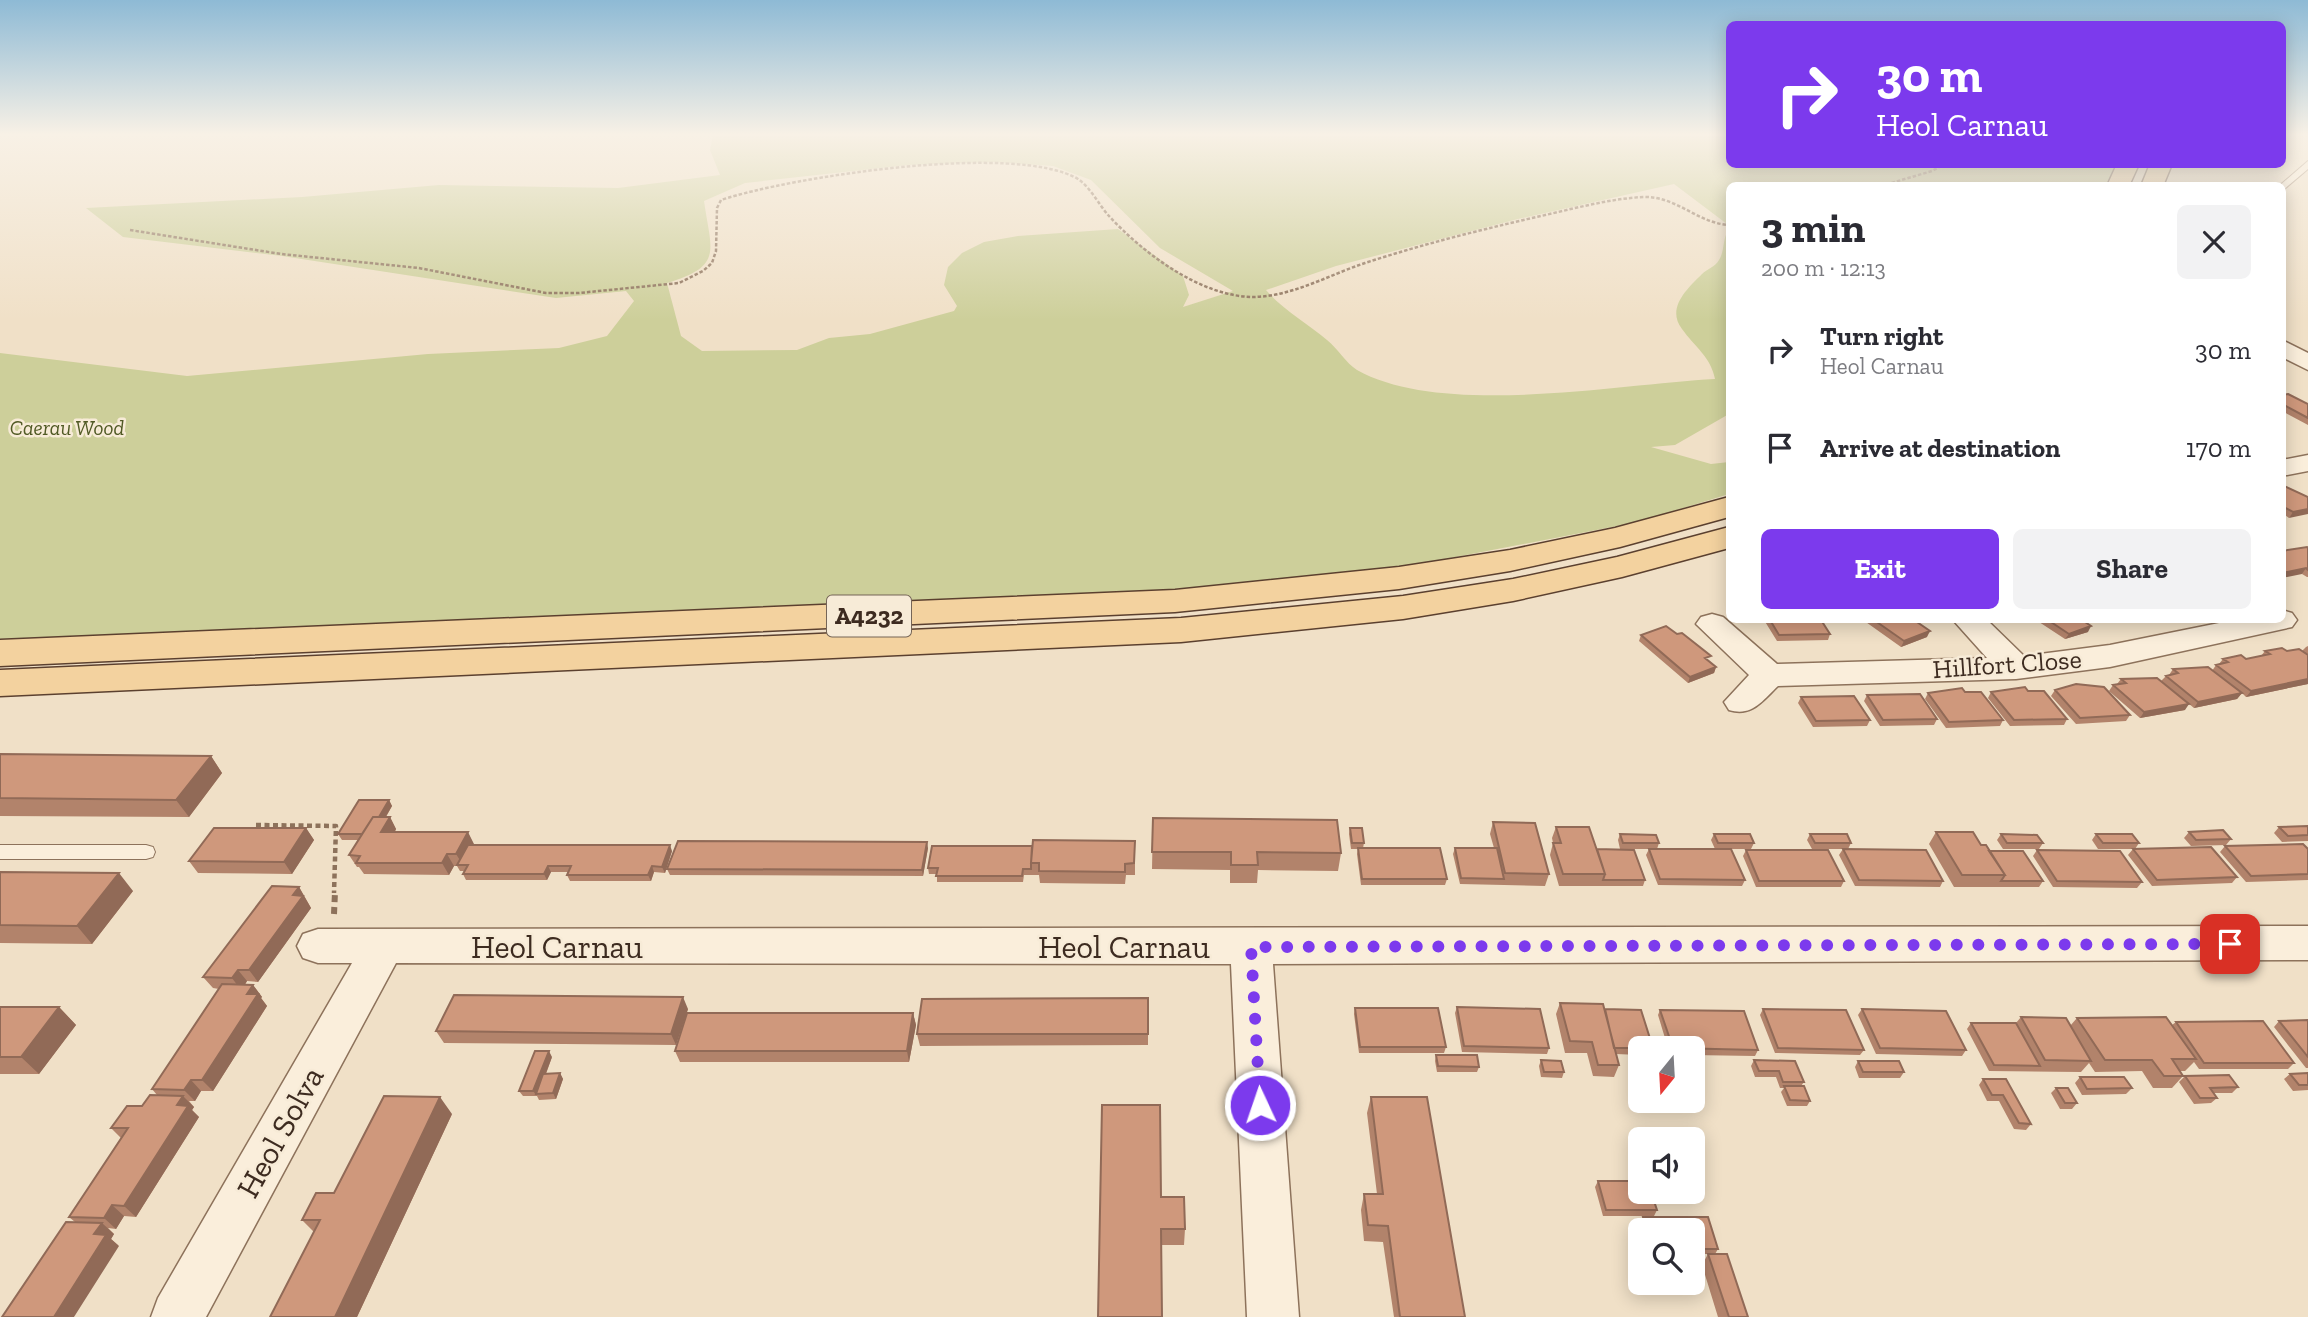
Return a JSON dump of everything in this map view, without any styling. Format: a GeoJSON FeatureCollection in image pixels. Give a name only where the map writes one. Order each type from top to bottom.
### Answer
{"type":"FeatureCollection","features":[{"type":"Feature","properties":{"kind":"main road","name":"A4232"},"geometry":{"type":"LineString","coordinates":[[0,653],[1146,605],[1385,581],[1502,562],[1598,543],[1726,508]]}},
{"type":"Feature","properties":{"kind":"main road","name":"A4232"},"geometry":{"type":"LineString","coordinates":[[0,683],[1152,634],[1407,606],[1522,588],[1618,568],[1726,538]]}},
{"type":"Feature","properties":{"kind":"street"},"geometry":{"type":"LineString","coordinates":[[2286,350],[2308,365]]}},
{"type":"Feature","properties":{"kind":"street"},"geometry":{"type":"LineString","coordinates":[[2286,369],[2308,365]]}},
{"type":"Feature","properties":{"kind":"street","name":"Hillfort Close"},"geometry":{"type":"LineString","coordinates":[[2286,617],[2308,613]]}},
{"type":"Feature","properties":{"kind":"street"},"geometry":{"type":"LineString","coordinates":[[1972,623],[2015,668]]}},
{"type":"Feature","properties":{"kind":"street","name":"Hillfort Close"},"geometry":{"type":"LineString","coordinates":[[1769,675],[2015,668],[2110,656],[2258,623]]}},
{"type":"Feature","properties":{"kind":"street"},"geometry":{"type":"LineString","coordinates":[[1712,624],[1769,675],[1741,702]]}},
{"type":"Feature","properties":{"kind":"street","name":"Heol Carnau"},"geometry":{"type":"LineString","coordinates":[[318,946],[1251,947],[2308,943]]}},
{"type":"Feature","properties":{"kind":"street","name":"Heol Solva"},"geometry":{"type":"LineString","coordinates":[[177,1317],[383,947]]}},
{"type":"Feature","properties":{"kind":"street"},"geometry":{"type":"LineString","coordinates":[[1251,947],[1273,1317]]}},
{"type":"Feature","properties":{"kind":"lane"},"geometry":{"type":"LineString","coordinates":[[0,852],[146,852]]}},
{"type":"Feature","properties":{"kind":"path"},"geometry":{"type":"LineString","coordinates":[[131,230],[281,254],[456,273],[546,293],[579,293],[679,282],[704,271],[712,263],[716,251],[717,208],[722,200],[729,197]]}},
{"type":"Feature","properties":{"kind":"path"},"geometry":{"type":"LineString","coordinates":[[1094,197],[1112,219],[1192,278],[1238,296],[1260,296],[1287,290],[1366,262],[1502,225],[1634,198],[1664,198],[1681,204],[1704,221],[1726,225]]}},
{"type":"Feature","properties":{"kind":"path"},"geometry":{"type":"LineString","coordinates":[[256,825],[335,826],[334,925],[318,946]]}},
{"type":"Feature","properties":{"kind":"green space","name":"Caerau Wood"},"geometry":{"type":"Polygon","coordinates":[[[293,197],[712,197],[704,201],[710,244],[706,263],[685,277],[667,283],[681,336],[702,351],[797,350],[829,338],[870,334],[954,311],[957,306],[944,285],[948,267],[962,253],[984,242],[1018,236],[1118,229],[1183,276],[1189,295],[1183,307],[1233,291],[1160,248],[1109,197],[1614,197],[1336,266],[1266,290],[1287,310],[1327,340],[1357,370],[1393,384],[1436,392],[1482,395],[1582,391],[1715,379],[1710,364],[1682,329],[1676,314],[1677,306],[1685,292],[1719,260],[1726,235],[1726,416],[1675,445],[1651,447],[1711,464],[1726,462],[1726,495],[1638,522],[1388,570],[1086,597],[0,642],[0,353],[187,376],[428,354],[559,348],[607,336],[634,301],[626,291],[556,298],[282,256],[123,237],[86,208],[293,197]]]}},
{"type":"Feature","properties":{"kind":"green space"},"geometry":{"type":"Polygon","coordinates":[[[1692,197],[1726,197],[1726,223],[1692,197]]]}},
{"type":"Feature","properties":{"kind":"building"},"geometry":{"type":"Polygon","coordinates":[[[2286,394],[2308,404],[2308,418],[2286,406],[2286,394]]]}},
{"type":"Feature","properties":{"kind":"building"},"geometry":{"type":"Polygon","coordinates":[[[2286,487],[2308,497],[2308,509],[2293,512],[2286,508],[2286,487]]]}},
{"type":"Feature","properties":{"kind":"building"},"geometry":{"type":"Polygon","coordinates":[[[2307,547],[2308,570],[2306,568],[2286,572],[2286,550],[2307,547]]]}},
{"type":"Feature","properties":{"kind":"building"},"geometry":{"type":"Polygon","coordinates":[[[1772,623],[1823,623],[1830,634],[1779,635],[1772,623]]]}},
{"type":"Feature","properties":{"kind":"building"},"geometry":{"type":"Polygon","coordinates":[[[1878,623],[1918,623],[1930,631],[1904,641],[1878,623]]]}},
{"type":"Feature","properties":{"kind":"building"},"geometry":{"type":"Polygon","coordinates":[[[2052,623],[2086,623],[2091,626],[2069,634],[2052,623]]]}},
{"type":"Feature","properties":{"kind":"building"},"geometry":{"type":"Polygon","coordinates":[[[1666,626],[1677,634],[1682,633],[1711,656],[1705,658],[1716,667],[1690,677],[1641,635],[1666,626]]]}},
{"type":"Feature","properties":{"kind":"building"},"geometry":{"type":"Polygon","coordinates":[[[2282,648],[2287,651],[2299,649],[2308,655],[2308,679],[2251,691],[2216,665],[2228,662],[2223,659],[2241,655],[2246,659],[2270,654],[2265,651],[2282,648]]]}},
{"type":"Feature","properties":{"kind":"building"},"geometry":{"type":"Polygon","coordinates":[[[2208,667],[2242,693],[2198,702],[2166,676],[2178,673],[2173,669],[2208,667]]]}},
{"type":"Feature","properties":{"kind":"building"},"geometry":{"type":"Polygon","coordinates":[[[2157,678],[2189,704],[2144,712],[2113,685],[2126,683],[2121,679],[2157,678]]]}},
{"type":"Feature","properties":{"kind":"building"},"geometry":{"type":"Polygon","coordinates":[[[2076,684],[2104,687],[2130,715],[2080,718],[2055,690],[2076,684]]]}},
{"type":"Feature","properties":{"kind":"building"},"geometry":{"type":"Polygon","coordinates":[[[2025,687],[2028,691],[2044,691],[2067,719],[2014,720],[1991,692],[2025,687]]]}},
{"type":"Feature","properties":{"kind":"building"},"geometry":{"type":"Polygon","coordinates":[[[1962,688],[1965,692],[1981,692],[2003,720],[1949,722],[1928,693],[1962,688]]]}},
{"type":"Feature","properties":{"kind":"building"},"geometry":{"type":"Polygon","coordinates":[[[1920,694],[1937,719],[1883,720],[1867,695],[1920,694]]]}},
{"type":"Feature","properties":{"kind":"building"},"geometry":{"type":"Polygon","coordinates":[[[1854,696],[1870,720],[1816,721],[1801,697],[1854,696]]]}},
{"type":"Feature","properties":{"kind":"building"},"geometry":{"type":"Polygon","coordinates":[[[0,754],[211,756],[176,800],[0,798],[0,754]]]}},
{"type":"Feature","properties":{"kind":"building"},"geometry":{"type":"Polygon","coordinates":[[[359,800],[389,800],[379,817],[373,817],[362,834],[338,834],[359,800]]]}},
{"type":"Feature","properties":{"kind":"building"},"geometry":{"type":"Polygon","coordinates":[[[373,817],[390,817],[381,832],[468,832],[456,854],[447,854],[442,863],[356,863],[360,856],[349,855],[373,817]]]}},
{"type":"Feature","properties":{"kind":"building"},"geometry":{"type":"Polygon","coordinates":[[[1153,818],[1337,820],[1341,853],[1257,852],[1258,865],[1231,865],[1231,852],[1152,852],[1153,818]]]}},
{"type":"Feature","properties":{"kind":"building"},"geometry":{"type":"Polygon","coordinates":[[[1493,822],[1535,823],[1549,874],[1505,873],[1493,822]]]}},
{"type":"Feature","properties":{"kind":"building"},"geometry":{"type":"Polygon","coordinates":[[[2308,826],[2308,835],[2288,836],[2279,827],[2308,826]]]}},
{"type":"Feature","properties":{"kind":"building"},"geometry":{"type":"Polygon","coordinates":[[[1556,827],[1589,827],[1605,874],[1563,874],[1553,843],[1561,843],[1556,827]]]}},
{"type":"Feature","properties":{"kind":"building"},"geometry":{"type":"Polygon","coordinates":[[[214,828],[306,828],[284,862],[189,861],[214,828]]]}},
{"type":"Feature","properties":{"kind":"building"},"geometry":{"type":"Polygon","coordinates":[[[1350,828],[1362,828],[1364,843],[1352,843],[1350,828]]]}},
{"type":"Feature","properties":{"kind":"building"},"geometry":{"type":"Polygon","coordinates":[[[2223,830],[2231,839],[2196,840],[2189,832],[2223,830]]]}},
{"type":"Feature","properties":{"kind":"building"},"geometry":{"type":"Polygon","coordinates":[[[1936,832],[1973,832],[1981,845],[1986,845],[2005,875],[1962,875],[1936,832]]]}},
{"type":"Feature","properties":{"kind":"building"},"geometry":{"type":"Polygon","coordinates":[[[1620,834],[1656,835],[1659,843],[1623,843],[1620,834]]]}},
{"type":"Feature","properties":{"kind":"building"},"geometry":{"type":"Polygon","coordinates":[[[1714,834],[1750,834],[1754,843],[1718,843],[1714,834]]]}},
{"type":"Feature","properties":{"kind":"building"},"geometry":{"type":"Polygon","coordinates":[[[1810,834],[1847,834],[1851,843],[1815,843],[1810,834]]]}},
{"type":"Feature","properties":{"kind":"building"},"geometry":{"type":"Polygon","coordinates":[[[2001,834],[2037,835],[2043,843],[2007,843],[2001,834]]]}},
{"type":"Feature","properties":{"kind":"building"},"geometry":{"type":"Polygon","coordinates":[[[2096,834],[2132,834],[2139,843],[2103,843],[2096,834]]]}},
{"type":"Feature","properties":{"kind":"building"},"geometry":{"type":"Polygon","coordinates":[[[1033,840],[1135,841],[1134,863],[1125,864],[1125,872],[1039,871],[1039,863],[1031,863],[1033,840]]]}},
{"type":"Feature","properties":{"kind":"building"},"geometry":{"type":"Polygon","coordinates":[[[678,841],[927,842],[922,870],[667,869],[678,841]]]}},
{"type":"Feature","properties":{"kind":"building"},"geometry":{"type":"Polygon","coordinates":[[[2303,844],[2308,849],[2308,874],[2251,876],[2225,846],[2303,844]]]}},
{"type":"Feature","properties":{"kind":"building"},"geometry":{"type":"Polygon","coordinates":[[[468,845],[670,845],[662,867],[652,866],[648,875],[567,875],[571,866],[548,866],[544,874],[463,874],[468,865],[457,865],[468,845]]]}},
{"type":"Feature","properties":{"kind":"building"},"geometry":{"type":"Polygon","coordinates":[[[932,846],[1032,846],[1031,869],[1023,869],[1022,876],[936,876],[938,868],[928,868],[932,846]]]}},
{"type":"Feature","properties":{"kind":"building"},"geometry":{"type":"Polygon","coordinates":[[[2211,847],[2237,877],[2157,880],[2133,849],[2211,847]]]}},
{"type":"Feature","properties":{"kind":"building"},"geometry":{"type":"Polygon","coordinates":[[[1358,848],[1440,848],[1447,879],[1362,879],[1358,848]]]}},
{"type":"Feature","properties":{"kind":"building"},"geometry":{"type":"Polygon","coordinates":[[[1455,848],[1497,848],[1504,879],[1461,878],[1455,848]]]}},
{"type":"Feature","properties":{"kind":"building"},"geometry":{"type":"Polygon","coordinates":[[[1597,849],[1634,850],[1645,880],[1603,880],[1605,874],[1597,849]]]}},
{"type":"Feature","properties":{"kind":"building"},"geometry":{"type":"Polygon","coordinates":[[[1649,849],[1731,849],[1745,880],[1660,879],[1649,849]]]}},
{"type":"Feature","properties":{"kind":"building"},"geometry":{"type":"Polygon","coordinates":[[[1843,849],[1926,850],[1943,881],[1859,880],[1843,849]]]}},
{"type":"Feature","properties":{"kind":"building"},"geometry":{"type":"Polygon","coordinates":[[[1746,850],[1828,850],[1844,881],[1759,881],[1746,850]]]}},
{"type":"Feature","properties":{"kind":"building"},"geometry":{"type":"Polygon","coordinates":[[[2037,850],[2120,851],[2142,882],[2057,881],[2037,850]]]}},
{"type":"Feature","properties":{"kind":"building"},"geometry":{"type":"Polygon","coordinates":[[[1989,851],[2023,851],[2043,881],[2001,881],[2005,875],[1989,851]]]}},
{"type":"Feature","properties":{"kind":"building"},"geometry":{"type":"Polygon","coordinates":[[[0,872],[119,873],[77,926],[0,925],[0,872]]]}},
{"type":"Feature","properties":{"kind":"building"},"geometry":{"type":"Polygon","coordinates":[[[272,886],[299,887],[293,895],[303,896],[249,970],[238,970],[232,978],[203,977],[272,886]]]}},
{"type":"Feature","properties":{"kind":"building"},"geometry":{"type":"Polygon","coordinates":[[[222,984],[253,985],[247,994],[258,994],[202,1080],[191,1080],[184,1090],[152,1089],[222,984]]]}},
{"type":"Feature","properties":{"kind":"building"},"geometry":{"type":"Polygon","coordinates":[[[454,995],[683,997],[671,1034],[436,1031],[454,995]]]}},
{"type":"Feature","properties":{"kind":"building"},"geometry":{"type":"Polygon","coordinates":[[[1148,998],[1148,1034],[917,1034],[922,999],[1148,998]]]}},
{"type":"Feature","properties":{"kind":"building"},"geometry":{"type":"Polygon","coordinates":[[[1560,1003],[1603,1004],[1619,1065],[1598,1065],[1592,1042],[1570,1041],[1560,1003]]]}},
{"type":"Feature","properties":{"kind":"building"},"geometry":{"type":"Polygon","coordinates":[[[0,1007],[59,1007],[21,1057],[0,1057],[0,1007]]]}},
{"type":"Feature","properties":{"kind":"building"},"geometry":{"type":"Polygon","coordinates":[[[1457,1007],[1540,1009],[1549,1048],[1464,1046],[1457,1007]]]}},
{"type":"Feature","properties":{"kind":"building"},"geometry":{"type":"Polygon","coordinates":[[[1355,1008],[1438,1008],[1446,1047],[1360,1047],[1355,1008]]]}},
{"type":"Feature","properties":{"kind":"building"},"geometry":{"type":"Polygon","coordinates":[[[1605,1009],[1641,1010],[1649,1036],[1628,1036],[1628,1048],[1614,1048],[1605,1009]]]}},
{"type":"Feature","properties":{"kind":"building"},"geometry":{"type":"Polygon","coordinates":[[[1763,1009],[1846,1010],[1864,1050],[1778,1048],[1763,1009]]]}},
{"type":"Feature","properties":{"kind":"building"},"geometry":{"type":"Polygon","coordinates":[[[1862,1009],[1946,1011],[1966,1050],[1880,1048],[1862,1009]]]}},
{"type":"Feature","properties":{"kind":"building"},"geometry":{"type":"Polygon","coordinates":[[[1660,1010],[1744,1011],[1758,1050],[1705,1049],[1705,1036],[1669,1036],[1660,1010]]]}},
{"type":"Feature","properties":{"kind":"building"},"geometry":{"type":"Polygon","coordinates":[[[687,1013],[913,1013],[907,1051],[675,1051],[687,1013]]]}},
{"type":"Feature","properties":{"kind":"building"},"geometry":{"type":"Polygon","coordinates":[[[2021,1017],[2066,1018],[2091,1061],[2045,1060],[2021,1017]]]}},
{"type":"Feature","properties":{"kind":"building"},"geometry":{"type":"Polygon","coordinates":[[[2166,1017],[2196,1059],[2172,1059],[2183,1076],[2164,1076],[2152,1060],[2105,1060],[2077,1018],[2166,1017]]]}},
{"type":"Feature","properties":{"kind":"building"},"geometry":{"type":"Polygon","coordinates":[[[2308,1020],[2308,1057],[2279,1021],[2308,1020]]]}},
{"type":"Feature","properties":{"kind":"building"},"geometry":{"type":"Polygon","coordinates":[[[2263,1021],[2294,1063],[2204,1063],[2176,1022],[2263,1021]]]}},
{"type":"Feature","properties":{"kind":"building"},"geometry":{"type":"Polygon","coordinates":[[[1971,1023],[2016,1023],[2040,1066],[1994,1065],[1971,1023]]]}},
{"type":"Feature","properties":{"kind":"building"},"geometry":{"type":"Polygon","coordinates":[[[535,1051],[549,1051],[533,1091],[519,1091],[535,1051]]]}},
{"type":"Feature","properties":{"kind":"building"},"geometry":{"type":"Polygon","coordinates":[[[1436,1055],[1477,1055],[1479,1067],[1438,1066],[1436,1055]]]}},
{"type":"Feature","properties":{"kind":"building"},"geometry":{"type":"Polygon","coordinates":[[[1541,1060],[1561,1061],[1564,1072],[1544,1072],[1541,1060]]]}},
{"type":"Feature","properties":{"kind":"building"},"geometry":{"type":"Polygon","coordinates":[[[1754,1060],[1795,1061],[1804,1082],[1783,1082],[1779,1071],[1759,1071],[1754,1060]]]}},
{"type":"Feature","properties":{"kind":"building"},"geometry":{"type":"Polygon","coordinates":[[[1858,1061],[1899,1061],[1904,1072],[1863,1072],[1858,1061]]]}},
{"type":"Feature","properties":{"kind":"building"},"geometry":{"type":"Polygon","coordinates":[[[560,1073],[553,1093],[536,1094],[543,1074],[560,1073]]]}},
{"type":"Feature","properties":{"kind":"building"},"geometry":{"type":"Polygon","coordinates":[[[2308,1073],[2308,1085],[2299,1085],[2290,1074],[2308,1073]]]}},
{"type":"Feature","properties":{"kind":"building"},"geometry":{"type":"Polygon","coordinates":[[[2229,1075],[2238,1087],[2210,1088],[2217,1098],[2200,1098],[2185,1076],[2229,1075]]]}},
{"type":"Feature","properties":{"kind":"building"},"geometry":{"type":"Polygon","coordinates":[[[2080,1077],[2124,1077],[2132,1088],[2087,1089],[2080,1077]]]}},
{"type":"Feature","properties":{"kind":"building"},"geometry":{"type":"Polygon","coordinates":[[[1983,1079],[2006,1079],[2031,1124],[2019,1123],[2003,1095],[1992,1095],[1983,1079]]]}},
{"type":"Feature","properties":{"kind":"building"},"geometry":{"type":"Polygon","coordinates":[[[1784,1086],[1804,1086],[1810,1101],[1790,1100],[1784,1086]]]}},
{"type":"Feature","properties":{"kind":"building"},"geometry":{"type":"Polygon","coordinates":[[[2056,1088],[2068,1088],[2077,1103],[2065,1103],[2056,1088]]]}},
{"type":"Feature","properties":{"kind":"building"},"geometry":{"type":"Polygon","coordinates":[[[150,1095],[183,1096],[177,1105],[188,1106],[124,1206],[112,1205],[104,1218],[69,1217],[128,1128],[111,1128],[127,1106],[142,1106],[150,1095]]]}},
{"type":"Feature","properties":{"kind":"building"},"geometry":{"type":"Polygon","coordinates":[[[384,1096],[440,1097],[335,1317],[270,1317],[320,1220],[302,1220],[316,1193],[334,1193],[384,1096]]]}},
{"type":"Feature","properties":{"kind":"building"},"geometry":{"type":"Polygon","coordinates":[[[1371,1097],[1427,1097],[1465,1317],[1400,1317],[1388,1226],[1368,1225],[1364,1194],[1383,1194],[1371,1097]]]}},
{"type":"Feature","properties":{"kind":"building"},"geometry":{"type":"Polygon","coordinates":[[[1102,1105],[1160,1105],[1161,1197],[1184,1197],[1185,1229],[1161,1229],[1162,1317],[1098,1317],[1102,1105]]]}},
{"type":"Feature","properties":{"kind":"building"},"geometry":{"type":"Polygon","coordinates":[[[1598,1181],[1628,1181],[1628,1204],[1655,1204],[1657,1210],[1606,1210],[1598,1181]]]}},
{"type":"Feature","properties":{"kind":"building"},"geometry":{"type":"Polygon","coordinates":[[[1708,1217],[1718,1249],[1705,1249],[1705,1218],[1643,1218],[1708,1217]]]}},
{"type":"Feature","properties":{"kind":"building"},"geometry":{"type":"Polygon","coordinates":[[[66,1222],[102,1223],[94,1234],[106,1235],[54,1317],[2,1317],[66,1222]]]}},
{"type":"Feature","properties":{"kind":"building"},"geometry":{"type":"Polygon","coordinates":[[[1708,1254],[1727,1254],[1748,1317],[1729,1317],[1708,1254]]]}},
{"type":"Feature","properties":{"kind":"route"},"geometry":{"type":"LineString","coordinates":[[1260,1105],[1251,947],[2230,944]]}}]}
